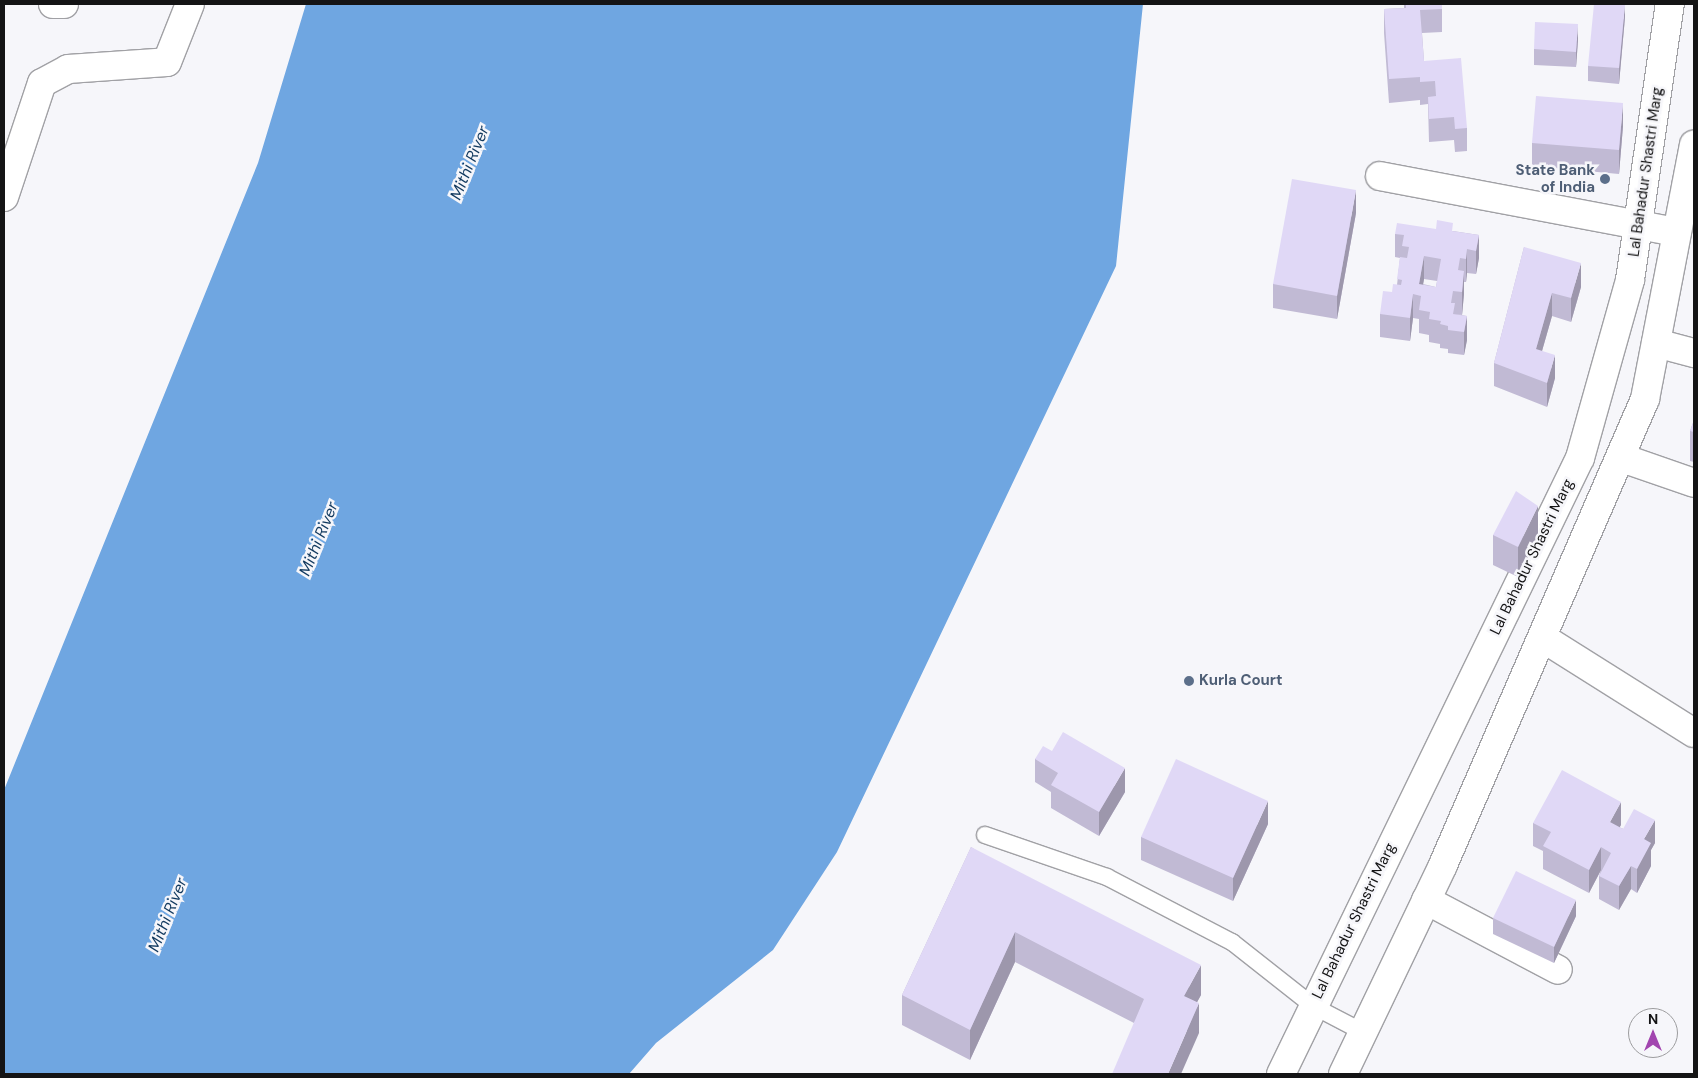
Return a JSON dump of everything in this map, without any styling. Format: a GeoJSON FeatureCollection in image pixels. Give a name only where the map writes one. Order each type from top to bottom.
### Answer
{"type":"FeatureCollection","features":[{"type":"Feature","properties":{"kind":"main road"},"geometry":{"type":"LineString","coordinates":[[53,4],[64,4]]}},
{"type":"Feature","properties":{"kind":"main road"},"geometry":{"type":"LineString","coordinates":[[4,197],[42,83],[68,69],[167,62],[190,4]]}},
{"type":"Feature","properties":{"kind":"main road","name":"Lal Bahadur Shastri Marg"},"geometry":{"type":"LineString","coordinates":[[1281,1074],[1580,458],[1630,280],[1670,4]]}},
{"type":"Feature","properties":{"kind":"main road"},"geometry":{"type":"LineString","coordinates":[[1343,1074],[1426,900],[1622,458],[1645,399],[1694,145]]}},
{"type":"Feature","properties":{"kind":"main road"},"geometry":{"type":"LineString","coordinates":[[1380,176],[1638,227],[1677,232]]}},
{"type":"Feature","properties":{"kind":"main road"},"geometry":{"type":"LineString","coordinates":[[1656,343],[1694,354]]}},
{"type":"Feature","properties":{"kind":"main road"},"geometry":{"type":"LineString","coordinates":[[1622,458],[1694,483]]}},
{"type":"Feature","properties":{"kind":"main road"},"geometry":{"type":"LineString","coordinates":[[1543,638],[1694,733]]}},
{"type":"Feature","properties":{"kind":"main road"},"geometry":{"type":"LineString","coordinates":[[1426,900],[1558,970]]}},
{"type":"Feature","properties":{"kind":"lane"},"geometry":{"type":"LineString","coordinates":[[985,835],[1107,877],[1223,938],[1313,1006],[1363,1032]]}},
{"type":"Feature","properties":{"kind":"water","name":"Mithi River"},"geometry":{"type":"Polygon","coordinates":[[[306,4],[1143,4],[1116,266],[837,852],[773,950],[656,1043],[629,1074],[4,1074],[4,790],[258,163],[306,4]]]}},
{"type":"Feature","properties":{"kind":"building"},"geometry":{"type":"Polygon","coordinates":[[[1406,4],[1442,4],[1442,9],[1420,10],[1424,61],[1461,58],[1467,128],[1455,129],[1454,117],[1429,119],[1428,97],[1436,96],[1435,81],[1420,82],[1420,77],[1389,79],[1384,9],[1406,8],[1406,4]]]}},
{"type":"Feature","properties":{"kind":"building"},"geometry":{"type":"Polygon","coordinates":[[[1594,4],[1625,4],[1619,68],[1588,66],[1594,4]]]}},
{"type":"Feature","properties":{"kind":"building"},"geometry":{"type":"Polygon","coordinates":[[[1535,22],[1578,24],[1576,52],[1534,49],[1535,22]]]}},
{"type":"Feature","properties":{"kind":"building"},"geometry":{"type":"Polygon","coordinates":[[[1536,96],[1623,103],[1619,150],[1532,143],[1536,96]]]}},
{"type":"Feature","properties":{"kind":"building"},"geometry":{"type":"Polygon","coordinates":[[[1292,179],[1356,190],[1337,296],[1273,284],[1292,179]]]}},
{"type":"Feature","properties":{"kind":"building"},"geometry":{"type":"Polygon","coordinates":[[[1437,220],[1453,223],[1452,231],[1479,235],[1476,251],[1467,249],[1466,259],[1460,258],[1458,270],[1464,271],[1462,292],[1453,291],[1451,303],[1455,303],[1453,314],[1467,316],[1464,332],[1448,330],[1448,326],[1440,324],[1441,321],[1429,319],[1430,312],[1419,310],[1421,296],[1413,294],[1410,318],[1380,314],[1383,291],[1392,292],[1393,284],[1401,285],[1402,280],[1397,279],[1400,257],[1407,258],[1409,247],[1402,246],[1404,235],[1395,234],[1397,223],[1436,229],[1437,220]],[[1424,256],[1419,284],[1436,287],[1441,259],[1424,256]]]}},
{"type":"Feature","properties":{"kind":"building"},"geometry":{"type":"Polygon","coordinates":[[[1524,247],[1581,263],[1571,298],[1552,293],[1536,349],[1555,355],[1547,383],[1494,363],[1524,247]]]}},
{"type":"Feature","properties":{"kind":"building"},"geometry":{"type":"Polygon","coordinates":[[[1694,420],[1694,432],[1690,431],[1694,420]]]}},
{"type":"Feature","properties":{"kind":"building"},"geometry":{"type":"Polygon","coordinates":[[[1516,491],[1538,506],[1518,547],[1493,535],[1516,491]]]}},
{"type":"Feature","properties":{"kind":"building"},"geometry":{"type":"Polygon","coordinates":[[[1063,732],[1125,768],[1099,812],[1051,785],[1058,773],[1035,759],[1043,746],[1052,751],[1063,732]]]}},
{"type":"Feature","properties":{"kind":"building"},"geometry":{"type":"Polygon","coordinates":[[[1176,759],[1268,801],[1233,878],[1141,837],[1176,759]]]}},
{"type":"Feature","properties":{"kind":"building"},"geometry":{"type":"Polygon","coordinates":[[[1562,770],[1621,802],[1610,822],[1623,829],[1634,809],[1655,820],[1644,839],[1651,843],[1637,869],[1631,866],[1619,886],[1599,876],[1611,853],[1601,847],[1589,870],[1543,846],[1551,832],[1533,823],[1562,770]]]}},
{"type":"Feature","properties":{"kind":"building"},"geometry":{"type":"Polygon","coordinates":[[[971,847],[1201,965],[1184,996],[1199,1003],[1168,1074],[1112,1074],[1144,999],[1015,932],[970,1030],[902,995],[971,847]]]}},
{"type":"Feature","properties":{"kind":"building"},"geometry":{"type":"Polygon","coordinates":[[[1516,871],[1576,900],[1554,947],[1493,918],[1516,871]]]}},
{"type":"Feature","properties":{"kind":"place","name":"State Bank of India"},"geometry":{"type":"Point","coordinates":[1605,179]}},
{"type":"Feature","properties":{"kind":"place","name":"Kurla Court"},"geometry":{"type":"Point","coordinates":[1189,681]}}]}
